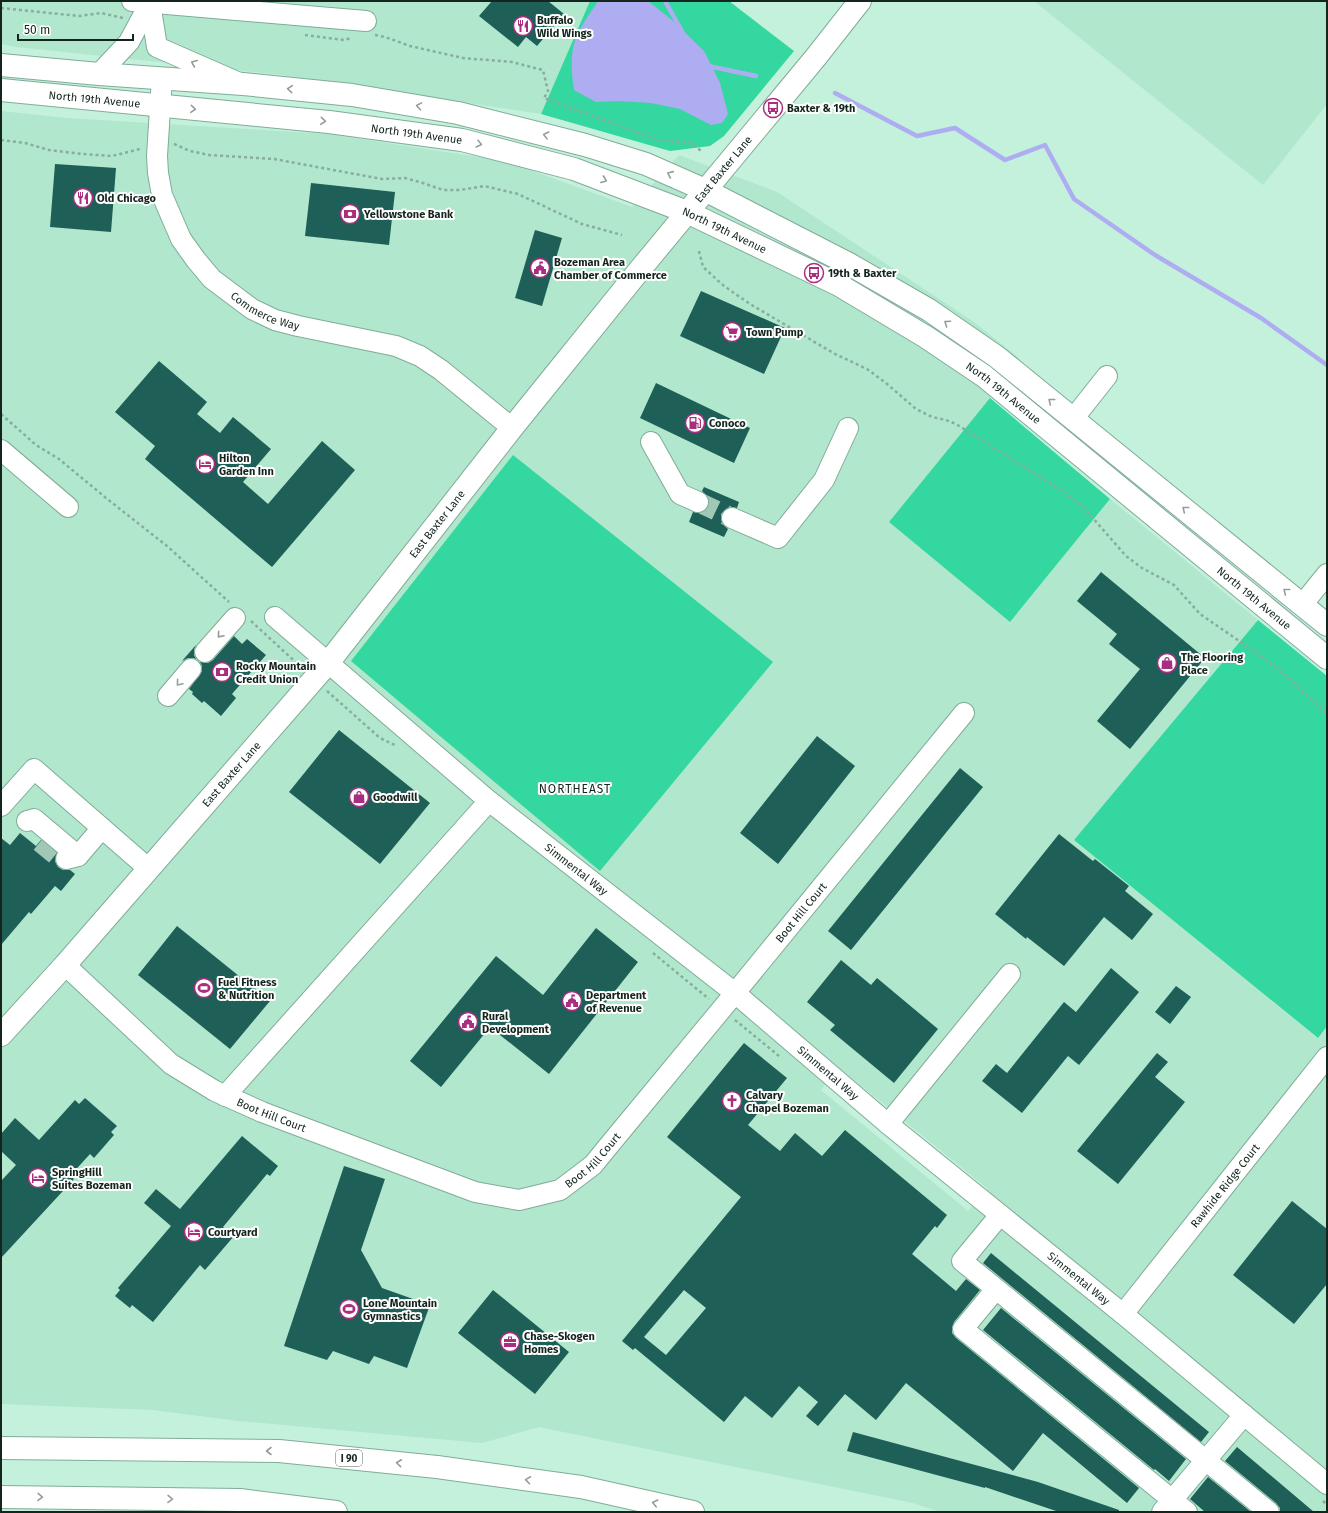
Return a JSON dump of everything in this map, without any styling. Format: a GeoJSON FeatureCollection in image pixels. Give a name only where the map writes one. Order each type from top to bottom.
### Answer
{"type":"FeatureCollection","features":[{"type":"Feature","properties":{"kind":"main road","name":"East Baxter Lane"},"geometry":{"type":"LineString","coordinates":[[1,1035],[65,965],[328,663],[512,428],[705,190],[816,57],[860,1]]}},
{"type":"Feature","properties":{"kind":"main road"},"geometry":{"type":"LineString","coordinates":[[1,65],[99,74],[242,84],[352,95],[458,113],[585,145],[646,164],[705,190],[849,264],[929,310],[997,358],[1327,624]]}},
{"type":"Feature","properties":{"kind":"main road","name":"North 19th Avenue"},"geometry":{"type":"LineString","coordinates":[[1,90],[329,122],[462,140],[574,169],[687,212],[839,285],[926,337],[984,376],[1327,658]]}},
{"type":"Feature","properties":{"kind":"main road","name":"I 90"},"geometry":{"type":"LineString","coordinates":[[1,1448],[279,1451],[437,1467],[580,1487],[693,1512]]}},
{"type":"Feature","properties":{"kind":"main road"},"geometry":{"type":"LineString","coordinates":[[1,1497],[240,1500],[336,1512]]}},
{"type":"Feature","properties":{"kind":"street"},"geometry":{"type":"LineString","coordinates":[[302,1],[322,18]]}},
{"type":"Feature","properties":{"kind":"street"},"geometry":{"type":"LineString","coordinates":[[144,6],[322,18],[365,31]]}},
{"type":"Feature","properties":{"kind":"street"},"geometry":{"type":"LineString","coordinates":[[99,74],[129,42],[144,6]]}},
{"type":"Feature","properties":{"kind":"street"},"geometry":{"type":"LineString","coordinates":[[144,6],[157,47],[242,84]]}},
{"type":"Feature","properties":{"kind":"street","name":"Commerce Way"},"geometry":{"type":"LineString","coordinates":[[162,78],[158,144],[158,174],[162,195],[181,239],[212,280],[252,309],[275,320],[396,346],[420,356],[441,370],[512,428]]}},
{"type":"Feature","properties":{"kind":"street"},"geometry":{"type":"LineString","coordinates":[[1073,419],[1107,376]]}},
{"type":"Feature","properties":{"kind":"street"},"geometry":{"type":"LineString","coordinates":[[732,518],[778,538],[824,480],[848,428]]}},
{"type":"Feature","properties":{"kind":"street"},"geometry":{"type":"LineString","coordinates":[[651,442],[680,494],[698,502]]}},
{"type":"Feature","properties":{"kind":"street"},"geometry":{"type":"LineString","coordinates":[[1,450],[68,507]]}},
{"type":"Feature","properties":{"kind":"street"},"geometry":{"type":"LineString","coordinates":[[1302,605],[1327,574]]}},
{"type":"Feature","properties":{"kind":"street","name":"Simmental Way"},"geometry":{"type":"LineString","coordinates":[[275,617],[489,801],[735,994],[888,1124],[1123,1314],[1327,1484]]}},
{"type":"Feature","properties":{"kind":"street"},"geometry":{"type":"LineString","coordinates":[[205,652],[235,618]]}},
{"type":"Feature","properties":{"kind":"street"},"geometry":{"type":"LineString","coordinates":[[168,696],[191,669]]}},
{"type":"Feature","properties":{"kind":"street","name":"Boot Hill Court"},"geometry":{"type":"LineString","coordinates":[[65,965],[171,1064],[225,1096],[262,1112],[475,1192],[519,1200],[560,1190],[593,1165],[735,994],[964,713]]}},
{"type":"Feature","properties":{"kind":"street"},"geometry":{"type":"LineString","coordinates":[[27,821],[3,804],[34,769],[149,869]]}},
{"type":"Feature","properties":{"kind":"street"},"geometry":{"type":"LineString","coordinates":[[225,1096],[489,801]]}},
{"type":"Feature","properties":{"kind":"street"},"geometry":{"type":"LineString","coordinates":[[27,821],[34,819],[78,856]]}},
{"type":"Feature","properties":{"kind":"street"},"geometry":{"type":"LineString","coordinates":[[27,821],[24,828],[40,842]]}},
{"type":"Feature","properties":{"kind":"street"},"geometry":{"type":"LineString","coordinates":[[57,856],[62,860],[78,856],[102,828]]}},
{"type":"Feature","properties":{"kind":"street"},"geometry":{"type":"LineString","coordinates":[[888,1124],[1010,974]]}},
{"type":"Feature","properties":{"kind":"street","name":"Rawhide Ridge Court"},"geometry":{"type":"LineString","coordinates":[[1123,1314],[1327,1057]]}},
{"type":"Feature","properties":{"kind":"street"},"geometry":{"type":"LineString","coordinates":[[1000,1215],[962,1261],[1269,1512]]}},
{"type":"Feature","properties":{"kind":"street"},"geometry":{"type":"LineString","coordinates":[[996,1289],[963,1328],[1174,1508],[1206,1460],[1244,1415]]}},
{"type":"Feature","properties":{"kind":"path"},"geometry":{"type":"LineString","coordinates":[[1,8],[79,16],[101,13],[122,18],[144,6]]}},
{"type":"Feature","properties":{"kind":"path"},"geometry":{"type":"LineString","coordinates":[[303,35],[344,40],[365,31],[410,46],[463,58],[512,62],[543,70],[548,91],[544,98],[658,140],[692,143],[702,152]]}},
{"type":"Feature","properties":{"kind":"path"},"geometry":{"type":"LineString","coordinates":[[1,140],[82,154],[112,156],[158,144],[170,143],[190,151],[209,155],[274,159],[382,179],[405,178],[443,190],[460,190],[484,186],[518,194],[552,208],[582,224],[622,235]]}},
{"type":"Feature","properties":{"kind":"path"},"geometry":{"type":"LineString","coordinates":[[699,251],[703,267],[724,286],[750,304],[835,354],[867,369],[916,409],[932,417],[956,424],[1067,494],[1085,510],[1126,556],[1142,568],[1174,585],[1200,614],[1279,671],[1327,714]]}},
{"type":"Feature","properties":{"kind":"shaded area"},"geometry":{"type":"Polygon","coordinates":[[[1,1],[590,1],[541,114],[282,75],[16,47],[1,44],[1,1]]]}},
{"type":"Feature","properties":{"kind":"shaded area"},"geometry":{"type":"Polygon","coordinates":[[[1034,1],[1327,1],[1327,104],[1263,185],[1034,1]]]}},
{"type":"Feature","properties":{"kind":"shaded area"},"geometry":{"type":"Polygon","coordinates":[[[1,111],[67,118],[328,134],[505,161],[632,207],[679,155],[777,192],[974,322],[1021,360],[889,522],[1010,621],[1110,499],[1258,620],[1074,840],[1317,1038],[1327,1026],[1327,1512],[940,1512],[913,1503],[539,1427],[482,1443],[239,1421],[153,1410],[1,1404],[1,111]],[[838,1067],[821,1090],[968,1211],[988,1189],[838,1067]]]}},
{"type":"Feature","properties":{"kind":"green space"},"geometry":{"type":"Polygon","coordinates":[[[590,1],[729,1],[794,51],[724,136],[710,146],[670,151],[541,114],[590,1]]]}},
{"type":"Feature","properties":{"kind":"green space"},"geometry":{"type":"Polygon","coordinates":[[[990,398],[1110,499],[1010,622],[889,522],[990,398]]]}},
{"type":"Feature","properties":{"kind":"green space"},"geometry":{"type":"Polygon","coordinates":[[[513,455],[773,662],[600,871],[351,661],[513,455]]]}},
{"type":"Feature","properties":{"kind":"green space"},"geometry":{"type":"Polygon","coordinates":[[[1258,620],[1327,676],[1327,1026],[1318,1038],[1074,840],[1258,620]]]}},
{"type":"Feature","properties":{"kind":"water"},"geometry":{"type":"Polygon","coordinates":[[[598,1],[648,1],[672,20],[704,51],[720,83],[728,114],[722,123],[711,125],[680,109],[651,103],[618,101],[596,102],[574,90],[572,61],[574,44],[581,27],[598,1]]]}},
{"type":"Feature","properties":{"kind":"building","name":"Buffalo Wild Wings"},"geometry":{"type":"Polygon","coordinates":[[[492,1],[548,1],[564,14],[537,46],[526,37],[518,47],[479,16],[492,1]]]}},
{"type":"Feature","properties":{"kind":"building","name":"Old Chicago"},"geometry":{"type":"Polygon","coordinates":[[[55,164],[116,168],[111,232],[50,227],[55,164]]]}},
{"type":"Feature","properties":{"kind":"building"},"geometry":{"type":"Polygon","coordinates":[[[311,183],[395,192],[389,245],[305,236],[311,183]]]}},
{"type":"Feature","properties":{"kind":"building"},"geometry":{"type":"Polygon","coordinates":[[[535,230],[562,238],[542,306],[515,298],[535,230]]]}},
{"type":"Feature","properties":{"kind":"building","name":"Town Pump"},"geometry":{"type":"Polygon","coordinates":[[[701,291],[785,328],[764,374],[680,336],[701,291]]]}},
{"type":"Feature","properties":{"kind":"building","name":"Hilton Garden Inn"},"geometry":{"type":"Polygon","coordinates":[[[159,361],[207,402],[197,414],[220,433],[233,417],[271,449],[243,482],[268,504],[322,441],[355,470],[272,567],[145,459],[155,446],[115,412],[159,361]]]}},
{"type":"Feature","properties":{"kind":"building","name":"Conoco"},"geometry":{"type":"Polygon","coordinates":[[[656,383],[750,428],[734,463],[640,418],[656,383]]]}},
{"type":"Feature","properties":{"kind":"building"},"geometry":{"type":"Polygon","coordinates":[[[704,487],[739,502],[737,508],[731,507],[726,509],[721,514],[723,524],[728,529],[724,537],[689,522],[693,512],[699,513],[704,511],[709,506],[707,496],[702,491],[704,487]]]}},
{"type":"Feature","properties":{"kind":"building","name":"The Flooring Place"},"geometry":{"type":"Polygon","coordinates":[[[1101,572],[1205,658],[1130,749],[1097,721],[1140,669],[1109,644],[1117,634],[1077,601],[1101,572]]]}},
{"type":"Feature","properties":{"kind":"building"},"geometry":{"type":"Polygon","coordinates":[[[234,636],[242,644],[247,639],[266,655],[232,694],[236,698],[221,716],[204,701],[202,703],[192,694],[193,692],[189,689],[202,671],[200,662],[208,663],[213,660],[234,636]]]}},
{"type":"Feature","properties":{"kind":"building"},"geometry":{"type":"Polygon","coordinates":[[[196,645],[194,655],[196,659],[188,658],[182,661],[196,645]]]}},
{"type":"Feature","properties":{"kind":"building","name":"Goodwill"},"geometry":{"type":"Polygon","coordinates":[[[339,730],[430,803],[380,864],[289,792],[339,730]]]}},
{"type":"Feature","properties":{"kind":"building"},"geometry":{"type":"Polygon","coordinates":[[[817,736],[855,766],[778,864],[740,833],[817,736]]]}},
{"type":"Feature","properties":{"kind":"building"},"geometry":{"type":"Polygon","coordinates":[[[960,768],[983,787],[851,950],[828,931],[960,768]]]}},
{"type":"Feature","properties":{"kind":"building"},"geometry":{"type":"Polygon","coordinates":[[[20,833],[36,846],[41,840],[57,853],[55,861],[58,867],[63,870],[70,870],[75,874],[61,891],[55,886],[31,914],[29,912],[1,945],[1,838],[10,845],[20,833]]]}},
{"type":"Feature","properties":{"kind":"building"},"geometry":{"type":"Polygon","coordinates":[[[1059,834],[1093,861],[1095,859],[1129,886],[1125,891],[1153,914],[1132,940],[1104,917],[1064,966],[1027,937],[1026,939],[995,914],[1059,834]]]}},
{"type":"Feature","properties":{"kind":"building"},"geometry":{"type":"Polygon","coordinates":[[[177,926],[270,1001],[230,1049],[138,975],[177,926]]]}},
{"type":"Feature","properties":{"kind":"building"},"geometry":{"type":"Polygon","coordinates":[[[596,928],[638,962],[549,1074],[490,1027],[441,1087],[410,1061],[496,956],[543,995],[596,928]]]}},
{"type":"Feature","properties":{"kind":"building"},"geometry":{"type":"Polygon","coordinates":[[[841,960],[871,985],[877,978],[938,1029],[894,1083],[830,1030],[835,1025],[807,1002],[841,960]]]}},
{"type":"Feature","properties":{"kind":"building"},"geometry":{"type":"Polygon","coordinates":[[[1111,968],[1139,992],[1079,1065],[1068,1056],[1022,1113],[982,1081],[996,1064],[1007,1073],[1064,1002],[1076,1012],[1111,968]]]}},
{"type":"Feature","properties":{"kind":"building"},"geometry":{"type":"Polygon","coordinates":[[[1176,986],[1191,997],[1170,1024],[1155,1012],[1176,986]]]}},
{"type":"Feature","properties":{"kind":"building"},"geometry":{"type":"Polygon","coordinates":[[[744,1043],[787,1078],[748,1125],[780,1151],[795,1133],[822,1156],[845,1130],[947,1215],[937,1228],[935,1226],[912,1254],[956,1291],[966,1279],[980,1290],[954,1322],[952,1333],[956,1338],[1139,1488],[1127,1503],[1043,1433],[1013,1471],[906,1383],[876,1420],[845,1394],[818,1426],[806,1416],[818,1402],[799,1386],[772,1418],[745,1396],[724,1422],[635,1348],[633,1350],[622,1341],[741,1197],[667,1137],[744,1043]],[[684,1290],[644,1337],[666,1355],[706,1308],[684,1290]]]}},
{"type":"Feature","properties":{"kind":"building"},"geometry":{"type":"Polygon","coordinates":[[[1157,1053],[1168,1062],[1155,1077],[1185,1102],[1118,1184],[1077,1151],[1157,1053]]]}},
{"type":"Feature","properties":{"kind":"building","name":"SpringHill Suites Bozeman"},"geometry":{"type":"Polygon","coordinates":[[[85,1098],[117,1126],[111,1132],[114,1135],[94,1158],[90,1154],[70,1176],[74,1179],[1,1258],[1,1181],[16,1165],[1,1151],[1,1134],[15,1118],[39,1140],[75,1100],[79,1104],[85,1098]]]}},
{"type":"Feature","properties":{"kind":"building"},"geometry":{"type":"Polygon","coordinates":[[[242,1136],[278,1166],[270,1176],[267,1174],[223,1227],[234,1236],[205,1270],[200,1265],[153,1322],[132,1305],[130,1308],[115,1296],[120,1290],[118,1288],[171,1226],[144,1203],[156,1189],[180,1209],[242,1136]]]}},
{"type":"Feature","properties":{"kind":"building"},"geometry":{"type":"Polygon","coordinates":[[[344,1166],[385,1179],[361,1250],[382,1288],[430,1305],[407,1368],[374,1356],[369,1364],[333,1351],[327,1360],[284,1346],[344,1166]]]}},
{"type":"Feature","properties":{"kind":"building"},"geometry":{"type":"Polygon","coordinates":[[[1292,1201],[1327,1229],[1327,1284],[1294,1324],[1233,1275],[1292,1201]]]}},
{"type":"Feature","properties":{"kind":"building"},"geometry":{"type":"Polygon","coordinates":[[[991,1253],[1209,1432],[1201,1442],[983,1263],[991,1253]]]}},
{"type":"Feature","properties":{"kind":"building"},"geometry":{"type":"Polygon","coordinates":[[[493,1290],[569,1352],[535,1394],[458,1333],[493,1290]]]}},
{"type":"Feature","properties":{"kind":"building"},"geometry":{"type":"Polygon","coordinates":[[[1001,1308],[1186,1459],[1169,1481],[983,1330],[1001,1308]]]}},
{"type":"Feature","properties":{"kind":"building"},"geometry":{"type":"Polygon","coordinates":[[[853,1432],[1038,1482],[1119,1510],[1119,1512],[1059,1512],[985,1487],[847,1451],[853,1432]]]}},
{"type":"Feature","properties":{"kind":"building"},"geometry":{"type":"Polygon","coordinates":[[[1237,1447],[1314,1512],[1280,1512],[1280,1508],[1276,1503],[1225,1461],[1237,1447]]]}},
{"type":"Feature","properties":{"kind":"building"},"geometry":{"type":"Polygon","coordinates":[[[1208,1477],[1251,1512],[1205,1512],[1190,1499],[1208,1477]]]}},
{"type":"Feature","properties":{"kind":"waterway"},"geometry":{"type":"LineString","coordinates":[[665,1],[683,33]]}},
{"type":"Feature","properties":{"kind":"waterway"},"geometry":{"type":"LineString","coordinates":[[708,66],[756,76]]}},
{"type":"Feature","properties":{"kind":"waterway"},"geometry":{"type":"LineString","coordinates":[[835,93],[917,136],[955,128],[1005,160],[1045,145],[1074,199],[1155,255],[1261,318],[1327,365]]}},
{"type":"Feature","properties":{"kind":"tunnel"},"geometry":{"type":"LineString","coordinates":[[698,502],[732,518]]}},
{"type":"Feature","properties":{"kind":"tunnel"},"geometry":{"type":"LineString","coordinates":[[40,842],[57,856]]}},
{"type":"Feature","properties":{"kind":"place","name":"Buffalo Wild Wings"},"geometry":{"type":"Point","coordinates":[523,26]}},
{"type":"Feature","properties":{"kind":"place","name":"Baxter & 19th"},"geometry":{"type":"Point","coordinates":[773,108]}},
{"type":"Feature","properties":{"kind":"place","name":"Old Chicago"},"geometry":{"type":"Point","coordinates":[83,198]}},
{"type":"Feature","properties":{"kind":"place","name":"Yellowstone Bank"},"geometry":{"type":"Point","coordinates":[350,214]}},
{"type":"Feature","properties":{"kind":"place","name":"Bozeman Area Chamber of Commerce"},"geometry":{"type":"Point","coordinates":[540,268]}},
{"type":"Feature","properties":{"kind":"place","name":"19th & Baxter"},"geometry":{"type":"Point","coordinates":[814,273]}},
{"type":"Feature","properties":{"kind":"place","name":"Town Pump"},"geometry":{"type":"Point","coordinates":[732,332]}},
{"type":"Feature","properties":{"kind":"place","name":"Conoco"},"geometry":{"type":"Point","coordinates":[695,423]}},
{"type":"Feature","properties":{"kind":"place","name":"Hilton Garden Inn"},"geometry":{"type":"Point","coordinates":[205,464]}},
{"type":"Feature","properties":{"kind":"place","name":"The Flooring Place"},"geometry":{"type":"Point","coordinates":[1167,663]}},
{"type":"Feature","properties":{"kind":"place","name":"Rocky Mountain Credit Union"},"geometry":{"type":"Point","coordinates":[222,672]}},
{"type":"Feature","properties":{"kind":"place","name":"Goodwill"},"geometry":{"type":"Point","coordinates":[359,797]}},
{"type":"Feature","properties":{"kind":"place","name":"Fuel Fitness & Nutrition"},"geometry":{"type":"Point","coordinates":[204,988]}},
{"type":"Feature","properties":{"kind":"place","name":"Department of Revenue"},"geometry":{"type":"Point","coordinates":[572,1001]}},
{"type":"Feature","properties":{"kind":"place","name":"Rural Development"},"geometry":{"type":"Point","coordinates":[468,1022]}},
{"type":"Feature","properties":{"kind":"place","name":"Calvary Chapel Bozeman"},"geometry":{"type":"Point","coordinates":[732,1101]}},
{"type":"Feature","properties":{"kind":"place","name":"SpringHill Suites Bozeman"},"geometry":{"type":"Point","coordinates":[38,1178]}},
{"type":"Feature","properties":{"kind":"place","name":"Courtyard"},"geometry":{"type":"Point","coordinates":[194,1232]}},
{"type":"Feature","properties":{"kind":"place","name":"Lone Mountain Gymnastics"},"geometry":{"type":"Point","coordinates":[349,1309]}},
{"type":"Feature","properties":{"kind":"place","name":"Chase-Skogen Homes"},"geometry":{"type":"Point","coordinates":[510,1342]}},
{"type":"Feature","properties":{"kind":"district","name":"NORTHEAST"},"geometry":{"type":"Point","coordinates":[575,789]}}]}
